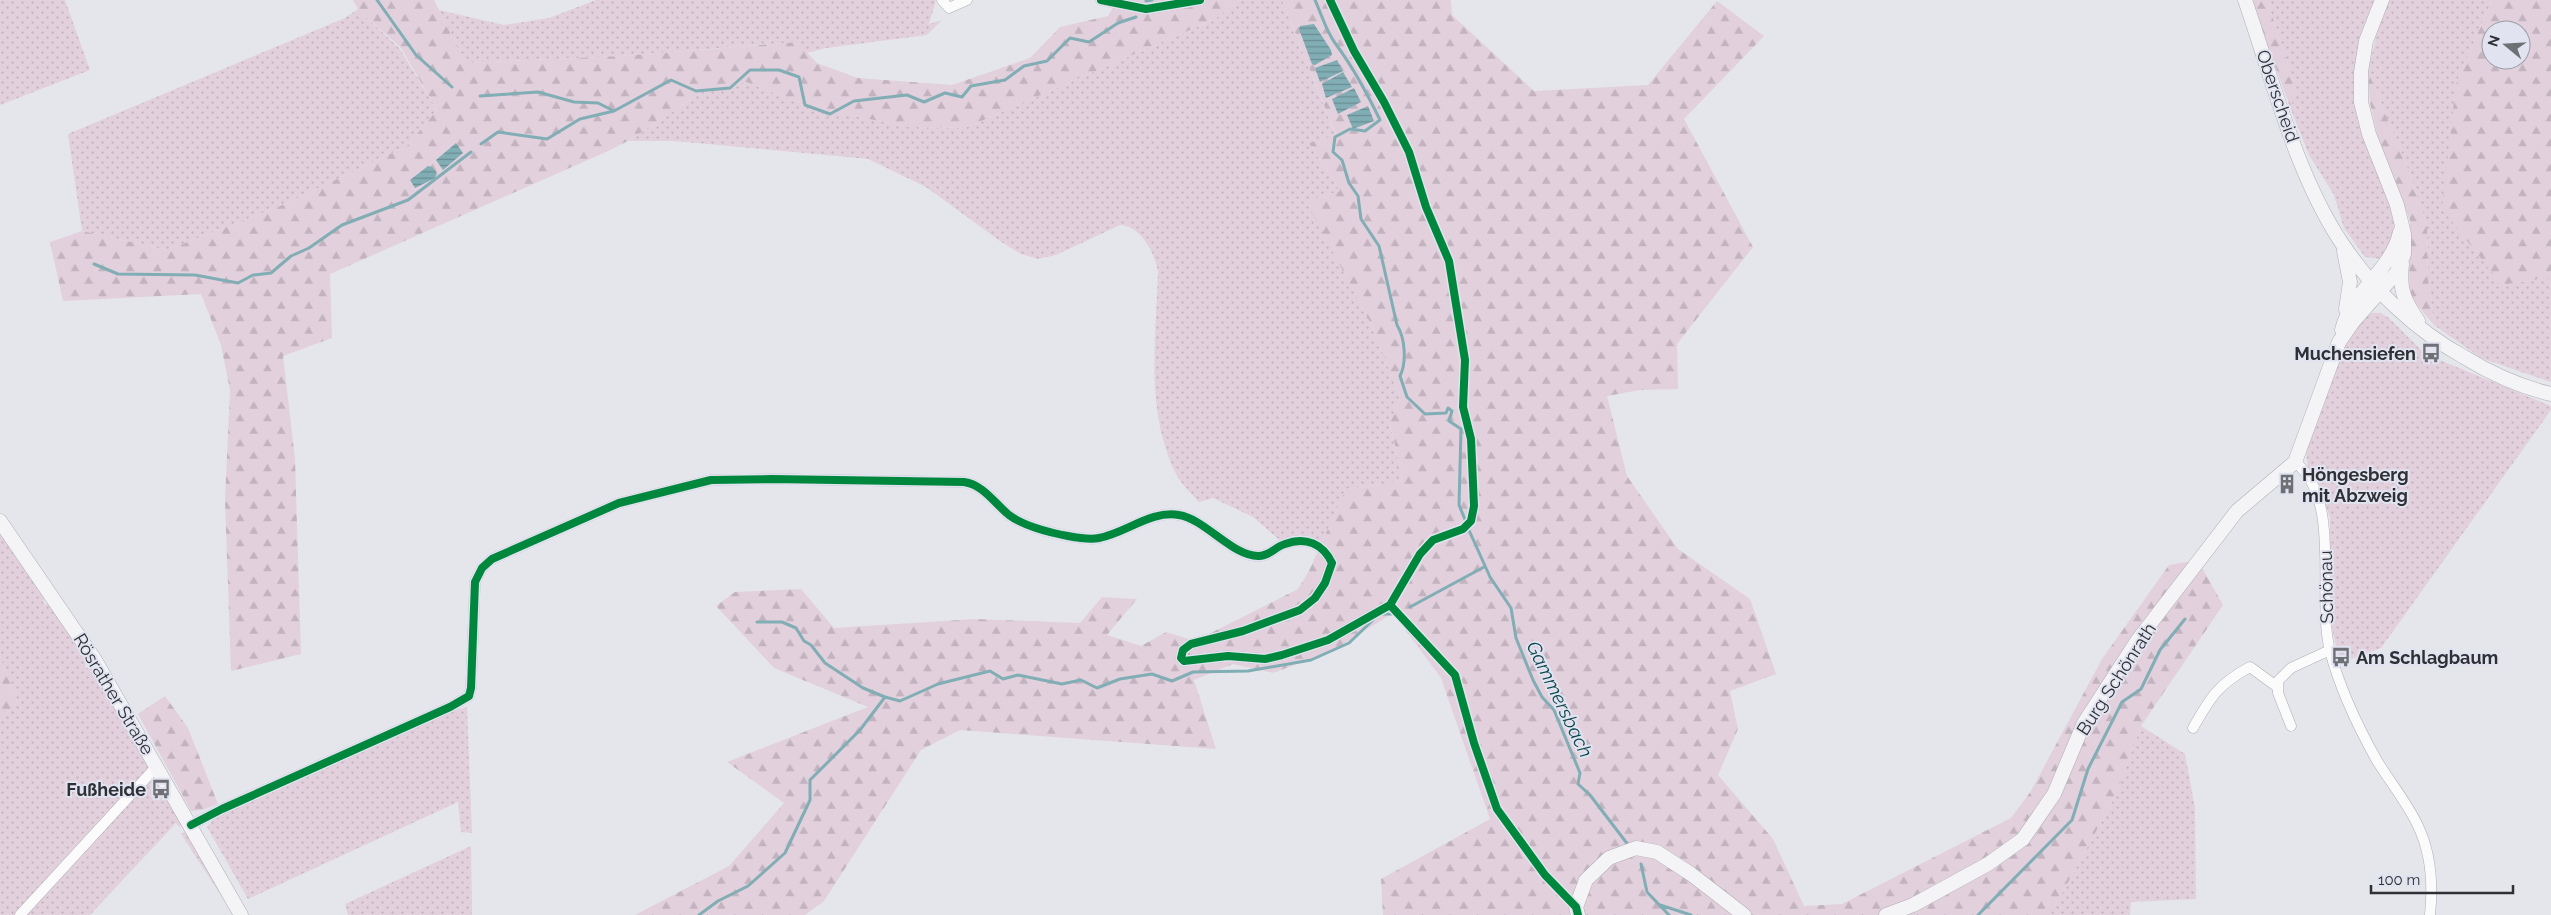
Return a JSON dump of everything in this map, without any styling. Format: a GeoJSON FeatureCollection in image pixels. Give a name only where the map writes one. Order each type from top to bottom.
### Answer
{"type":"FeatureCollection","features":[{"type":"Feature","properties":{"kind":"street"},"geometry":{"type":"LineString","coordinates":[[942,0],[949,8],[968,0]]}},
{"type":"Feature","properties":{"kind":"street"},"geometry":{"type":"LineString","coordinates":[[1101,0],[1146,9],[1200,0]]}},
{"type":"Feature","properties":{"kind":"street","name":"Oberscheid"},"geometry":{"type":"LineString","coordinates":[[2246,0],[2299,157],[2314,191],[2341,242]]}},
{"type":"Feature","properties":{"kind":"street"},"geometry":{"type":"LineString","coordinates":[[2382,0],[2366,41],[2361,72],[2361,102],[2369,134],[2397,205],[2405,242],[2400,280],[2402,294],[2426,334]]}},
{"type":"Feature","properties":{"kind":"street"},"geometry":{"type":"LineString","coordinates":[[2339,342],[2376,286],[2392,255],[2401,226]]}},
{"type":"Feature","properties":{"kind":"street"},"geometry":{"type":"LineString","coordinates":[[2341,242],[2376,286],[2426,334],[2478,365],[2536,390],[2551,394]]}},
{"type":"Feature","properties":{"kind":"street"},"geometry":{"type":"LineString","coordinates":[[2295,462],[2339,342],[2344,322],[2350,271],[2341,242]]}},
{"type":"Feature","properties":{"kind":"street"},"geometry":{"type":"LineString","coordinates":[[2344,322],[2351,305],[2402,264]]}},
{"type":"Feature","properties":{"kind":"street","name":"Schönau"},"geometry":{"type":"LineString","coordinates":[[2295,462],[2301,467],[2316,493],[2323,518],[2325,543],[2324,611],[2330,650],[2357,725],[2418,826],[2428,858],[2432,898],[2430,915]]}},
{"type":"Feature","properties":{"kind":"street","name":"Burg Schönrath"},"geometry":{"type":"LineString","coordinates":[[1886,915],[1913,905],[1988,864],[2023,839],[2054,794],[2084,723],[2137,641],[2237,510],[2295,462]]}},
{"type":"Feature","properties":{"kind":"street"},"geometry":{"type":"LineString","coordinates":[[191,825],[222,809],[450,708],[469,696],[471,688],[475,582],[482,568],[492,559],[619,503],[695,483],[730,478],[964,482],[980,488],[1009,516],[1025,524],[1088,540],[1109,536],[1152,518],[1179,515],[1213,532],[1251,556],[1266,556],[1284,544],[1310,542],[1326,550],[1332,563],[1325,583],[1315,598],[1300,610],[1243,631],[1191,644],[1183,650],[1181,658],[1184,661],[1228,656],[1265,660],[1282,656],[1328,640],[1390,605]]}},
{"type":"Feature","properties":{"kind":"street","name":"Rösrather Straße"},"geometry":{"type":"LineString","coordinates":[[0,521],[86,646],[191,825],[241,915]]}},
{"type":"Feature","properties":{"kind":"street"},"geometry":{"type":"LineString","coordinates":[[2276,686],[2280,677],[2291,668],[2330,650]]}},
{"type":"Feature","properties":{"kind":"street"},"geometry":{"type":"LineString","coordinates":[[2192,728],[2213,694],[2250,667],[2276,686],[2291,726]]}},
{"type":"Feature","properties":{"kind":"street"},"geometry":{"type":"LineString","coordinates":[[20,915],[157,766]]}},
{"type":"Feature","properties":{"kind":"street"},"geometry":{"type":"LineString","coordinates":[[1578,915],[1576,907],[1586,880],[1609,858],[1636,848],[1657,852],[1691,874],[1744,915]]}},
{"type":"Feature","properties":{"kind":"green space"},"geometry":{"type":"Polygon","coordinates":[[[0,0],[65,0],[90,70],[0,105],[0,0]]]}},
{"type":"Feature","properties":{"kind":"green space"},"geometry":{"type":"Polygon","coordinates":[[[353,0],[434,0],[466,63],[621,56],[797,42],[817,63],[858,78],[952,85],[1030,58],[1060,27],[1108,16],[1117,0],[1239,0],[1215,19],[965,128],[910,127],[813,108],[746,82],[705,90],[628,141],[608,151],[330,274],[332,338],[283,356],[295,459],[301,654],[231,671],[225,500],[230,390],[221,345],[201,294],[63,301],[50,242],[82,231],[167,250],[278,207],[407,146],[437,110],[401,48],[358,9],[353,0]]]}},
{"type":"Feature","properties":{"kind":"green space"},"geometry":{"type":"Polygon","coordinates":[[[596,0],[936,0],[929,24],[942,20],[927,35],[826,48],[807,53],[796,42],[621,56],[466,63],[439,10],[504,25],[549,18],[596,0]]]}},
{"type":"Feature","properties":{"kind":"green space"},"geometry":{"type":"Polygon","coordinates":[[[1239,0],[1282,0],[1336,136],[1309,143],[1340,191],[1307,201],[1372,326],[1400,397],[1390,424],[1403,481],[1346,489],[1320,547],[1283,543],[1253,517],[1213,498],[1199,502],[1177,476],[1159,423],[1156,398],[1154,373],[1158,271],[1150,248],[1134,230],[1120,225],[1056,255],[1038,259],[1021,254],[1000,241],[926,187],[868,159],[675,141],[628,141],[705,90],[746,82],[813,108],[910,127],[965,128],[1215,19],[1239,0]]]}},
{"type":"Feature","properties":{"kind":"green space"},"geometry":{"type":"Polygon","coordinates":[[[1282,0],[1451,0],[1452,15],[1534,91],[1648,85],[1717,1],[1764,36],[1684,119],[1753,247],[1677,344],[1678,389],[1640,390],[1607,396],[1627,476],[1678,549],[1750,599],[1776,674],[1730,691],[1738,729],[1718,775],[1773,839],[1804,906],[1842,904],[2011,818],[2031,791],[2102,659],[2169,565],[2193,561],[2201,566],[2223,605],[2141,726],[2116,795],[2050,915],[1383,915],[1381,879],[1490,819],[1441,678],[1393,613],[1334,650],[1273,673],[1233,664],[1194,680],[1216,749],[960,730],[921,750],[824,901],[805,915],[635,915],[729,866],[784,803],[727,762],[868,707],[774,668],[716,606],[735,592],[801,589],[834,628],[975,619],[1080,623],[1102,597],[1137,599],[1107,635],[1141,646],[1166,632],[1195,641],[1298,589],[1309,571],[1346,489],[1403,481],[1390,423],[1400,397],[1372,326],[1306,201],[1340,191],[1309,143],[1336,135],[1282,0]]]}},
{"type":"Feature","properties":{"kind":"green space"},"geometry":{"type":"Polygon","coordinates":[[[2251,0],[2267,0],[2297,93],[2290,107],[2251,0]]]}},
{"type":"Feature","properties":{"kind":"green space"},"geometry":{"type":"Polygon","coordinates":[[[2267,0],[2374,0],[2361,33],[2354,74],[2394,223],[2392,242],[2381,259],[2365,257],[2344,228],[2334,195],[2309,155],[2290,107],[2297,93],[2267,0]]]}},
{"type":"Feature","properties":{"kind":"green space"},"geometry":{"type":"Polygon","coordinates":[[[2390,0],[2492,0],[2483,20],[2481,20],[2481,26],[2456,84],[2502,285],[2551,277],[2551,382],[2481,358],[2434,325],[2428,278],[2427,226],[2410,174],[2368,71],[2382,13],[2390,0]]]}},
{"type":"Feature","properties":{"kind":"green space"},"geometry":{"type":"Polygon","coordinates":[[[2492,0],[2551,0],[2551,277],[2502,285],[2442,209],[2456,84],[2481,26],[2481,70],[2531,70],[2531,20],[2483,20],[2492,0]]]}},
{"type":"Feature","properties":{"kind":"green space"},"geometry":{"type":"Polygon","coordinates":[[[358,9],[400,49],[437,110],[407,146],[278,207],[167,250],[82,231],[68,134],[345,18],[358,9]]]}},
{"type":"Feature","properties":{"kind":"green space"},"geometry":{"type":"Polygon","coordinates":[[[2368,71],[2410,174],[2427,226],[2428,278],[2434,325],[2409,296],[2410,221],[2377,134],[2370,103],[2368,71]]]}},
{"type":"Feature","properties":{"kind":"green space"},"geometry":{"type":"Polygon","coordinates":[[[2373,313],[2381,313],[2389,318],[2425,354],[2551,406],[2551,410],[2381,648],[2340,663],[2330,620],[2330,517],[2320,490],[2308,468],[2306,450],[2337,360],[2362,320],[2373,313]]]}},
{"type":"Feature","properties":{"kind":"green space"},"geometry":{"type":"Polygon","coordinates":[[[0,532],[46,597],[43,601],[45,605],[51,602],[89,659],[85,666],[86,668],[94,666],[149,764],[146,773],[17,915],[0,915],[0,720],[18,702],[0,657],[0,532]]]}},
{"type":"Feature","properties":{"kind":"green space"},"geometry":{"type":"Polygon","coordinates":[[[0,657],[18,702],[0,720],[0,657]]]}},
{"type":"Feature","properties":{"kind":"green space"},"geometry":{"type":"Polygon","coordinates":[[[165,696],[188,728],[218,804],[202,810],[191,811],[138,714],[165,696]]]}},
{"type":"Feature","properties":{"kind":"green space"},"geometry":{"type":"Polygon","coordinates":[[[467,707],[472,833],[461,832],[458,802],[248,899],[207,827],[216,817],[450,711],[467,707]]]}},
{"type":"Feature","properties":{"kind":"green space"},"geometry":{"type":"Polygon","coordinates":[[[2141,726],[2185,754],[2195,808],[2196,899],[2131,902],[2130,915],[2050,915],[2116,795],[2141,726]]]}},
{"type":"Feature","properties":{"kind":"green space"},"geometry":{"type":"Polygon","coordinates":[[[155,772],[185,821],[179,827],[176,823],[90,915],[24,915],[155,772]]]}},
{"type":"Feature","properties":{"kind":"green space"},"geometry":{"type":"Polygon","coordinates":[[[189,830],[230,909],[181,834],[189,830]]]}},
{"type":"Feature","properties":{"kind":"green space"},"geometry":{"type":"Polygon","coordinates":[[[471,846],[472,915],[348,915],[345,904],[471,846]]]}},
{"type":"Feature","properties":{"kind":"water"},"geometry":{"type":"Polygon","coordinates":[[[1314,24],[1331,50],[1332,55],[1315,65],[1312,64],[1299,29],[1300,26],[1314,24]]]}},
{"type":"Feature","properties":{"kind":"water"},"geometry":{"type":"Polygon","coordinates":[[[1337,60],[1343,71],[1320,82],[1315,68],[1337,60]]]}},
{"type":"Feature","properties":{"kind":"water"},"geometry":{"type":"Polygon","coordinates":[[[1343,72],[1352,87],[1326,98],[1322,84],[1343,72]]]}},
{"type":"Feature","properties":{"kind":"water"},"geometry":{"type":"Polygon","coordinates":[[[1354,88],[1361,102],[1338,114],[1332,99],[1354,88]]]}},
{"type":"Feature","properties":{"kind":"water"},"geometry":{"type":"Polygon","coordinates":[[[1368,106],[1374,121],[1353,129],[1347,115],[1368,106]]]}},
{"type":"Feature","properties":{"kind":"water"},"geometry":{"type":"Polygon","coordinates":[[[456,143],[463,153],[443,170],[436,160],[456,143]]]}},
{"type":"Feature","properties":{"kind":"water"},"geometry":{"type":"Polygon","coordinates":[[[428,166],[432,167],[437,173],[435,178],[415,188],[410,180],[428,166]]]}},
{"type":"Feature","properties":{"kind":"waterway"},"geometry":{"type":"LineString","coordinates":[[377,0],[416,55],[452,87]]}},
{"type":"Feature","properties":{"kind":"waterway"},"geometry":{"type":"LineString","coordinates":[[1146,1],[1152,0]]}},
{"type":"Feature","properties":{"kind":"waterway","name":"Gammersbach"},"geometry":{"type":"LineString","coordinates":[[1315,0],[1329,33],[1348,61],[1380,120],[1365,131],[1350,129],[1335,137],[1333,152],[1342,160],[1349,183],[1358,196],[1361,219],[1379,246],[1397,325],[1402,336],[1404,364],[1400,376],[1407,397],[1425,414],[1446,413],[1448,408],[1452,411],[1449,421],[1461,429],[1459,505],[1466,522]]}},
{"type":"Feature","properties":{"kind":"waterway"},"geometry":{"type":"LineString","coordinates":[[480,96],[538,92],[574,102],[598,103],[614,111],[671,80],[696,91],[730,88],[750,70],[779,70],[799,77],[805,105],[830,114],[854,101],[907,95],[924,102],[945,93],[962,97],[971,86],[1005,80],[1024,66],[1047,61],[1070,38],[1089,42],[1118,23],[1136,17]]}},
{"type":"Feature","properties":{"kind":"waterway"},"geometry":{"type":"LineString","coordinates":[[481,144],[498,132],[547,139],[580,119],[614,111]]}},
{"type":"Feature","properties":{"kind":"waterway"},"geometry":{"type":"LineString","coordinates":[[94,264],[118,274],[195,275],[238,283],[253,275],[271,273],[291,256],[309,248],[342,225],[408,200],[471,152]]}},
{"type":"Feature","properties":{"kind":"waterway","name":"Gammersbach"},"geometry":{"type":"LineString","coordinates":[[1468,528],[1490,577],[1511,608],[1516,638],[1533,680],[1542,697],[1554,710],[1580,773],[1578,784],[1590,795],[1629,846]]}},
{"type":"Feature","properties":{"kind":"waterway"},"geometry":{"type":"LineString","coordinates":[[1410,607],[1484,567]]}},
{"type":"Feature","properties":{"kind":"waterway"},"geometry":{"type":"LineString","coordinates":[[1382,614],[1393,614]]}},
{"type":"Feature","properties":{"kind":"waterway"},"geometry":{"type":"LineString","coordinates":[[1978,915],[2072,820],[2088,769],[2122,702],[2141,689],[2160,650],[2185,619]]}},
{"type":"Feature","properties":{"kind":"waterway"},"geometry":{"type":"LineString","coordinates":[[699,915],[718,901],[748,886],[785,853],[810,800],[810,780],[860,730],[885,697],[900,701],[938,684],[990,671],[1003,679],[1018,675],[1062,684],[1081,680],[1097,688],[1120,679],[1152,674],[1172,681],[1193,672],[1248,671],[1311,660],[1349,643],[1373,620]]}},
{"type":"Feature","properties":{"kind":"waterway"},"geometry":{"type":"LineString","coordinates":[[757,622],[782,622],[796,628],[804,641],[811,645],[825,663],[863,688],[885,697]]}},
{"type":"Feature","properties":{"kind":"waterway","name":"Gammersbach"},"geometry":{"type":"LineString","coordinates":[[1641,864],[1647,892],[1669,915]]}},
{"type":"Feature","properties":{"kind":"waterway"},"geometry":{"type":"LineString","coordinates":[[1660,905],[1691,915]]}},
{"type":"Feature","properties":{"kind":"cycle path"},"geometry":{"type":"LineString","coordinates":[[1101,0],[1146,9],[1200,0]]}},
{"type":"Feature","properties":{"kind":"cycle path"},"geometry":{"type":"LineString","coordinates":[[1330,0],[1354,51],[1384,102],[1409,152],[1426,207],[1449,261],[1465,360],[1463,407],[1471,439],[1474,506],[1471,521],[1463,529],[1433,540],[1420,554],[1390,605]]}},
{"type":"Feature","properties":{"kind":"cycle path"},"geometry":{"type":"LineString","coordinates":[[191,825],[222,809],[450,707],[469,696],[471,688],[475,582],[482,568],[492,559],[619,503],[711,480],[964,482],[983,491],[1009,515],[1019,521],[1042,530],[1068,536],[1099,538],[1149,519],[1169,514],[1179,515],[1199,523],[1229,545],[1249,555],[1263,556],[1281,545],[1307,541],[1319,547],[1328,556],[1332,563],[1325,583],[1315,598],[1300,610],[1243,631],[1191,644],[1183,650],[1181,658],[1184,661],[1228,656],[1265,659],[1282,655],[1328,640],[1390,605]]}},
{"type":"Feature","properties":{"kind":"cycle path"},"geometry":{"type":"LineString","coordinates":[[1390,605],[1455,675],[1474,743],[1497,809],[1545,875],[1576,907],[1578,915]]}},
{"type":"Feature","properties":{"kind":"place","name":"Muchensiefen"},"geometry":{"type":"Point","coordinates":[2431,353]}},
{"type":"Feature","properties":{"kind":"place","name":"Höngesberg mit Abzweig"},"geometry":{"type":"Point","coordinates":[2287,484]}},
{"type":"Feature","properties":{"kind":"place","name":"Am Schlagbaum"},"geometry":{"type":"Point","coordinates":[2341,657]}},
{"type":"Feature","properties":{"kind":"place","name":"Fußheide"},"geometry":{"type":"Point","coordinates":[161,789]}}]}
